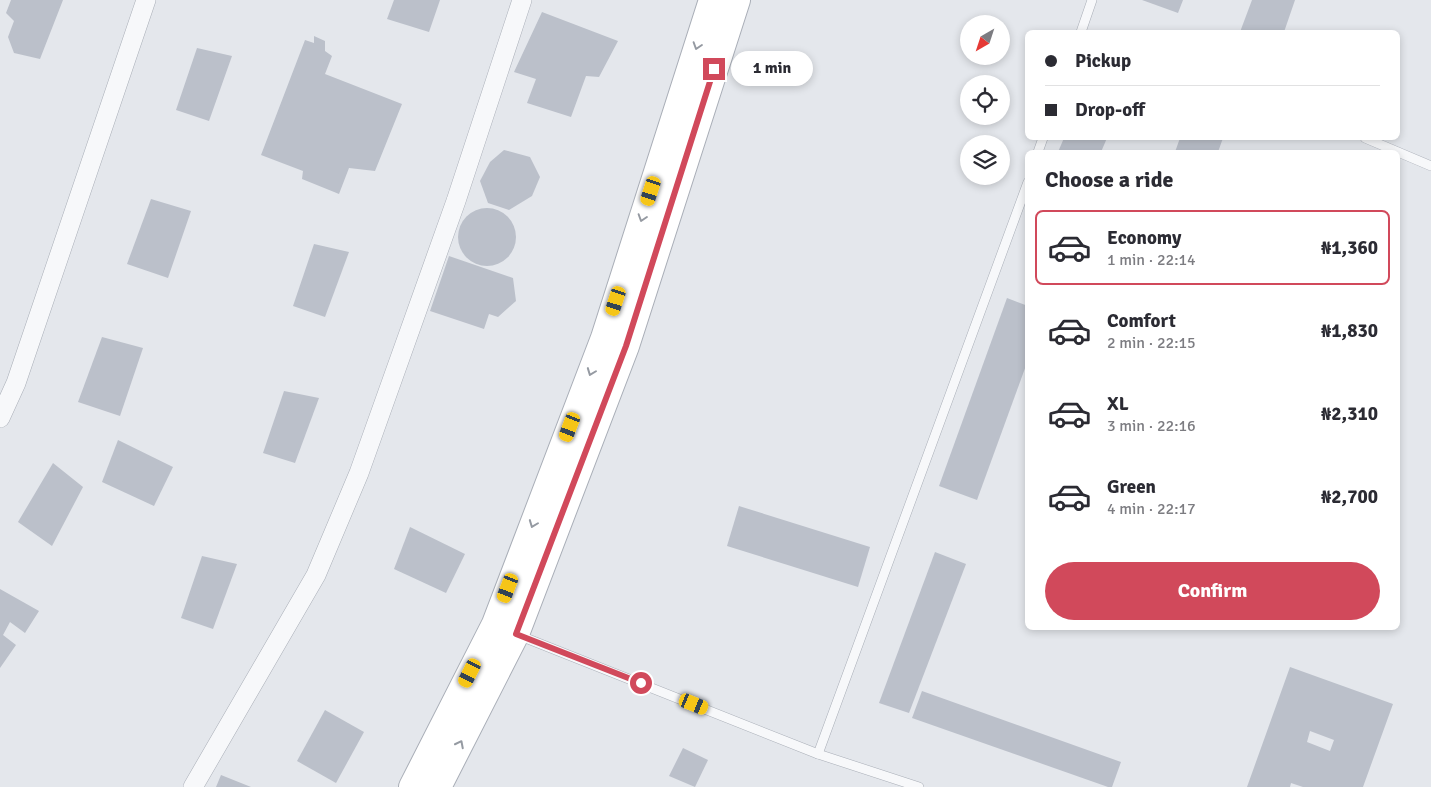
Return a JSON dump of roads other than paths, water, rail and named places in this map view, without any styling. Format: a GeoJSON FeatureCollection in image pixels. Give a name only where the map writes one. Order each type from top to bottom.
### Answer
{"type":"FeatureCollection","features":[{"type":"Feature","properties":{"kind":"main road"},"geometry":{"type":"LineString","coordinates":[[412,787],[506,629],[604,338],[712,0]]}},
{"type":"Feature","properties":{"kind":"main road"},"geometry":{"type":"LineString","coordinates":[[438,787],[626,346],[737,0]]}},
{"type":"Feature","properties":{"kind":"street"},"geometry":{"type":"LineString","coordinates":[[0,418],[20,373],[146,0]]}},
{"type":"Feature","properties":{"kind":"street"},"geometry":{"type":"LineString","coordinates":[[193,787],[316,575],[359,474],[456,201],[522,0]]}},
{"type":"Feature","properties":{"kind":"lane"},"geometry":{"type":"LineString","coordinates":[[1082,30],[1091,1]]}},
{"type":"Feature","properties":{"kind":"lane"},"geometry":{"type":"LineString","coordinates":[[1371,140],[1394,150]]}},
{"type":"Feature","properties":{"kind":"lane"},"geometry":{"type":"LineString","coordinates":[[1400,153],[1431,166]]}},
{"type":"Feature","properties":{"kind":"lane"},"geometry":{"type":"LineString","coordinates":[[818,754],[1025,190]]}},
{"type":"Feature","properties":{"kind":"lane"},"geometry":{"type":"LineString","coordinates":[[506,629],[818,754],[919,787]]}}]}
